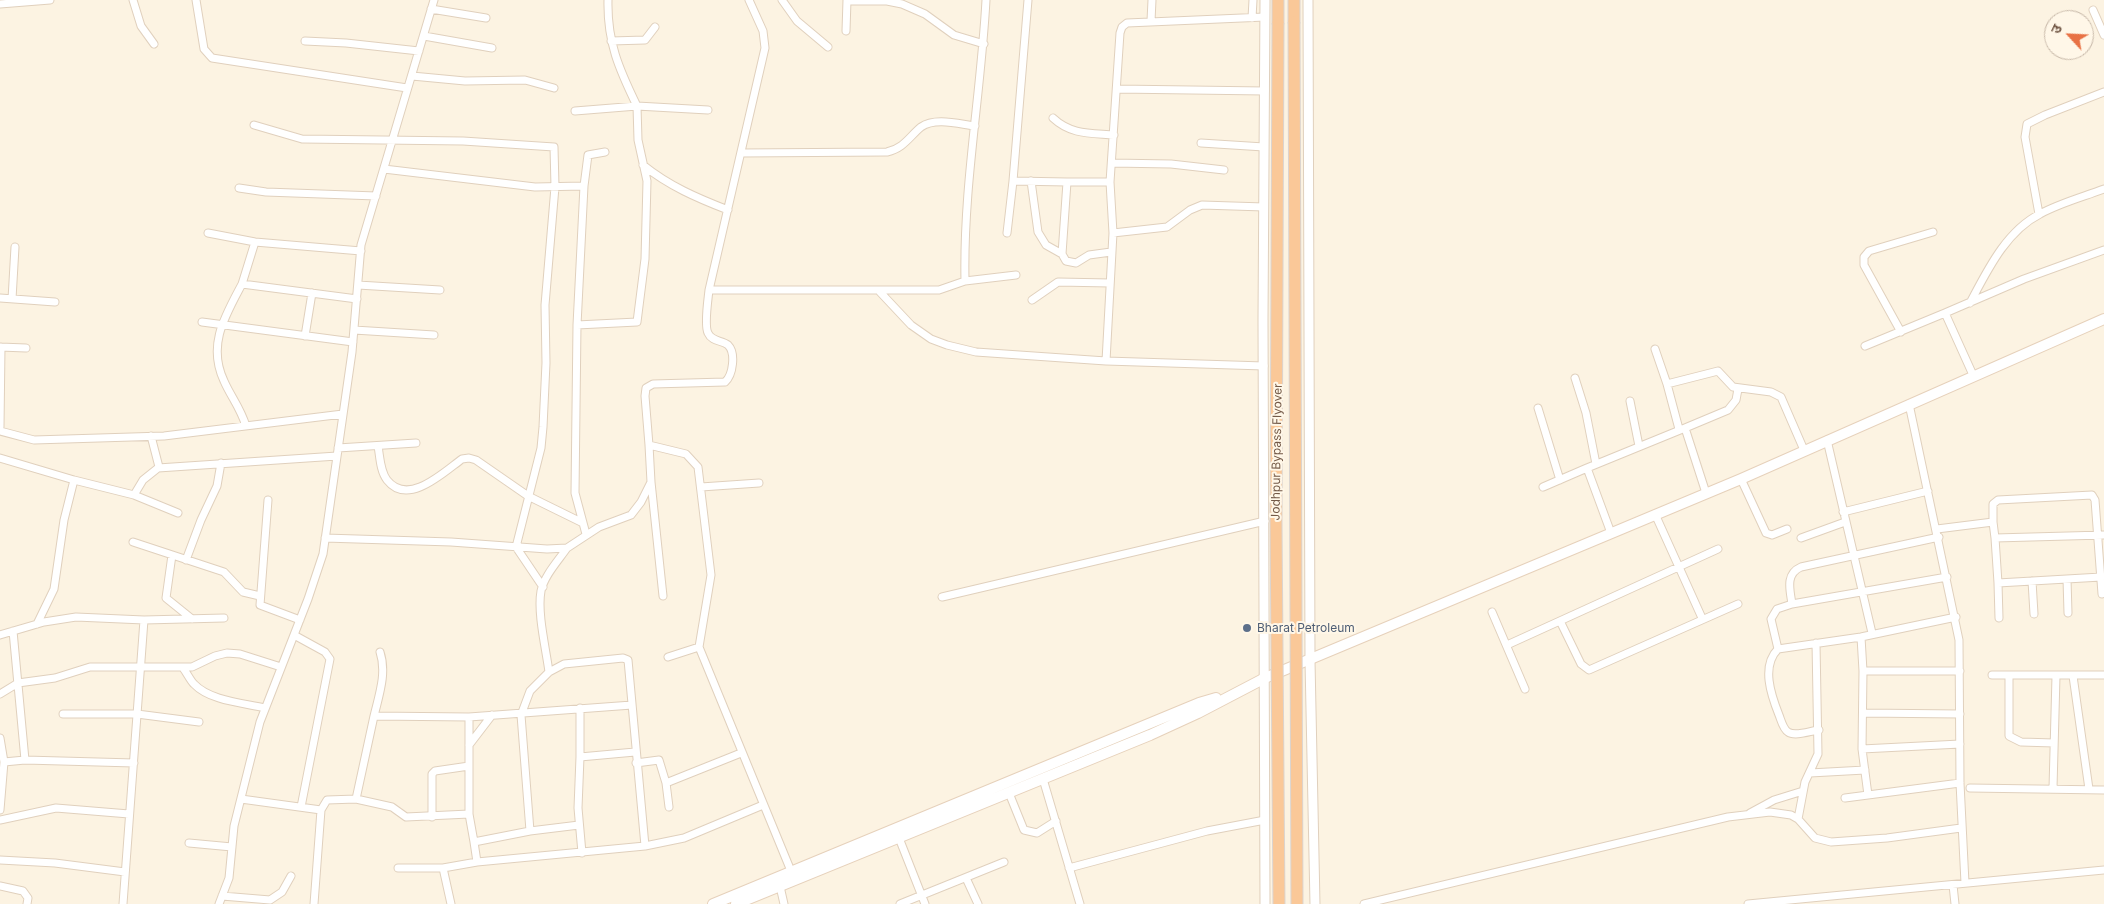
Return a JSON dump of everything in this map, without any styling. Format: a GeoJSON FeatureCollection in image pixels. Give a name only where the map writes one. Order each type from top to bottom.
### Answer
{"type":"FeatureCollection","features":[{"type":"Feature","properties":{"kind":"highway","name":"Jodhpur Bypass Flyover"},"geometry":{"type":"LineString","coordinates":[[1278,0],[1276,532],[1279,904]]}},
{"type":"Feature","properties":{"kind":"highway","name":"Jodhpur Bypass Flyover"},"geometry":{"type":"LineString","coordinates":[[1294,0],[1296,904]]}},
{"type":"Feature","properties":{"kind":"main road"},"geometry":{"type":"LineString","coordinates":[[713,904],[899,838],[1043,779],[1198,713],[1265,678],[1310,661],[1706,493],[2104,319]]}},
{"type":"Feature","properties":{"kind":"main road"},"geometry":{"type":"LineString","coordinates":[[736,904],[779,882],[792,871],[1199,703],[1230,695]]}},
{"type":"Feature","properties":{"kind":"street"},"geometry":{"type":"LineString","coordinates":[[0,4],[50,0]]}},
{"type":"Feature","properties":{"kind":"street"},"geometry":{"type":"LineString","coordinates":[[133,0],[141,26],[154,44]]}},
{"type":"Feature","properties":{"kind":"street"},"geometry":{"type":"LineString","coordinates":[[196,0],[204,49],[212,58],[407,88]]}},
{"type":"Feature","properties":{"kind":"street"},"geometry":{"type":"LineString","coordinates":[[219,904],[229,878],[232,847],[241,799],[260,722],[300,620],[323,554],[353,342],[360,251],[434,0]]}},
{"type":"Feature","properties":{"kind":"street"},"geometry":{"type":"LineString","coordinates":[[576,325],[637,322],[645,259],[647,181],[638,140],[636,106],[616,64],[607,25],[608,0]]}},
{"type":"Feature","properties":{"kind":"street"},"geometry":{"type":"LineString","coordinates":[[663,596],[651,482],[645,392],[650,385],[725,382],[731,374],[731,350],[724,343],[712,339],[707,332],[709,290],[765,48],[763,31],[749,0]]}},
{"type":"Feature","properties":{"kind":"street"},"geometry":{"type":"LineString","coordinates":[[782,0],[797,21],[828,47]]}},
{"type":"Feature","properties":{"kind":"street"},"geometry":{"type":"LineString","coordinates":[[846,31],[848,0],[887,1],[902,4],[924,14],[954,35],[984,44]]}},
{"type":"Feature","properties":{"kind":"street"},"geometry":{"type":"LineString","coordinates":[[965,281],[964,232],[984,44],[986,0]]}},
{"type":"Feature","properties":{"kind":"street"},"geometry":{"type":"LineString","coordinates":[[1007,233],[1028,0]]}},
{"type":"Feature","properties":{"kind":"street"},"geometry":{"type":"LineString","coordinates":[[1151,21],[1152,0]]}},
{"type":"Feature","properties":{"kind":"street"},"geometry":{"type":"LineString","coordinates":[[1252,18],[1253,0]]}},
{"type":"Feature","properties":{"kind":"street"},"geometry":{"type":"LineString","coordinates":[[1265,0],[1265,904]]}},
{"type":"Feature","properties":{"kind":"street"},"geometry":{"type":"LineString","coordinates":[[1308,0],[1310,661],[1314,904]]}},
{"type":"Feature","properties":{"kind":"street"},"geometry":{"type":"LineString","coordinates":[[432,9],[486,18]]}},
{"type":"Feature","properties":{"kind":"street"},"geometry":{"type":"LineString","coordinates":[[2094,12],[2104,35]]}},
{"type":"Feature","properties":{"kind":"street"},"geometry":{"type":"LineString","coordinates":[[1106,362],[1113,233],[1110,182],[1122,27],[1127,23],[1151,21],[1265,17]]}},
{"type":"Feature","properties":{"kind":"street"},"geometry":{"type":"LineString","coordinates":[[611,41],[645,40],[655,27]]}},
{"type":"Feature","properties":{"kind":"street"},"geometry":{"type":"LineString","coordinates":[[424,36],[492,48]]}},
{"type":"Feature","properties":{"kind":"street"},"geometry":{"type":"LineString","coordinates":[[304,41],[346,43],[419,51]]}},
{"type":"Feature","properties":{"kind":"street"},"geometry":{"type":"LineString","coordinates":[[412,76],[452,80],[525,80],[554,88]]}},
{"type":"Feature","properties":{"kind":"street"},"geometry":{"type":"LineString","coordinates":[[1117,89],[1265,91]]}},
{"type":"Feature","properties":{"kind":"street"},"geometry":{"type":"LineString","coordinates":[[2039,214],[2025,137],[2027,124],[2104,92]]}},
{"type":"Feature","properties":{"kind":"street"},"geometry":{"type":"LineString","coordinates":[[575,111],[636,106],[708,110]]}},
{"type":"Feature","properties":{"kind":"street"},"geometry":{"type":"LineString","coordinates":[[1053,118],[1063,127],[1076,132],[1114,135]]}},
{"type":"Feature","properties":{"kind":"street"},"geometry":{"type":"LineString","coordinates":[[741,153],[887,152],[898,149],[922,127],[931,123],[975,126]]}},
{"type":"Feature","properties":{"kind":"street"},"geometry":{"type":"LineString","coordinates":[[254,125],[302,139],[392,142],[463,141],[554,146],[555,187],[545,305],[546,363],[543,427],[541,448],[516,547],[543,587]]}},
{"type":"Feature","properties":{"kind":"street"},"geometry":{"type":"LineString","coordinates":[[1201,143],[1264,147]]}},
{"type":"Feature","properties":{"kind":"street"},"geometry":{"type":"LineString","coordinates":[[586,534],[575,493],[576,325],[584,186],[588,155],[606,152]]}},
{"type":"Feature","properties":{"kind":"street"},"geometry":{"type":"LineString","coordinates":[[1112,163],[1171,164],[1224,170]]}},
{"type":"Feature","properties":{"kind":"street"},"geometry":{"type":"LineString","coordinates":[[643,165],[663,181],[728,210]]}},
{"type":"Feature","properties":{"kind":"street"},"geometry":{"type":"LineString","coordinates":[[384,168],[535,187],[584,186]]}},
{"type":"Feature","properties":{"kind":"street"},"geometry":{"type":"LineString","coordinates":[[1013,180],[1110,182]]}},
{"type":"Feature","properties":{"kind":"street"},"geometry":{"type":"LineString","coordinates":[[1031,181],[1038,232],[1046,244],[1062,254]]}},
{"type":"Feature","properties":{"kind":"street"},"geometry":{"type":"LineString","coordinates":[[1067,182],[1062,258],[1070,264],[1090,254],[1112,252]]}},
{"type":"Feature","properties":{"kind":"street"},"geometry":{"type":"LineString","coordinates":[[239,188],[266,192],[376,196]]}},
{"type":"Feature","properties":{"kind":"street"},"geometry":{"type":"LineString","coordinates":[[1970,303],[1989,267],[2016,231],[2039,214],[2104,189]]}},
{"type":"Feature","properties":{"kind":"street"},"geometry":{"type":"LineString","coordinates":[[1113,233],[1167,227],[1190,210],[1202,205],[1264,207]]}},
{"type":"Feature","properties":{"kind":"street"},"geometry":{"type":"LineString","coordinates":[[1900,332],[1864,265],[1864,257],[1869,252],[1933,232]]}},
{"type":"Feature","properties":{"kind":"street"},"geometry":{"type":"LineString","coordinates":[[208,234],[255,242],[360,251]]}},
{"type":"Feature","properties":{"kind":"street"},"geometry":{"type":"LineString","coordinates":[[246,426],[241,410],[219,369],[216,356],[221,325],[242,284],[255,242]]}},
{"type":"Feature","properties":{"kind":"street"},"geometry":{"type":"LineString","coordinates":[[12,299],[15,247]]}},
{"type":"Feature","properties":{"kind":"street"},"geometry":{"type":"LineString","coordinates":[[1865,346],[2024,280],[2104,250]]}},
{"type":"Feature","properties":{"kind":"street"},"geometry":{"type":"LineString","coordinates":[[709,290],[880,292],[939,290],[965,281],[1016,275]]}},
{"type":"Feature","properties":{"kind":"street"},"geometry":{"type":"LineString","coordinates":[[1032,300],[1058,282],[1110,283]]}},
{"type":"Feature","properties":{"kind":"street"},"geometry":{"type":"LineString","coordinates":[[242,284],[357,299]]}},
{"type":"Feature","properties":{"kind":"street"},"geometry":{"type":"LineString","coordinates":[[358,285],[440,290]]}},
{"type":"Feature","properties":{"kind":"street"},"geometry":{"type":"LineString","coordinates":[[880,292],[911,325],[932,340],[947,346],[976,352],[1106,362],[1264,366]]}},
{"type":"Feature","properties":{"kind":"street"},"geometry":{"type":"LineString","coordinates":[[305,336],[312,293]]}},
{"type":"Feature","properties":{"kind":"street"},"geometry":{"type":"LineString","coordinates":[[0,298],[56,302]]}},
{"type":"Feature","properties":{"kind":"street"},"geometry":{"type":"LineString","coordinates":[[1945,313],[1973,375]]}},
{"type":"Feature","properties":{"kind":"street"},"geometry":{"type":"LineString","coordinates":[[202,322],[353,342]]}},
{"type":"Feature","properties":{"kind":"street"},"geometry":{"type":"LineString","coordinates":[[354,330],[434,335]]}},
{"type":"Feature","properties":{"kind":"street"},"geometry":{"type":"LineString","coordinates":[[26,348],[1,347],[0,429],[34,440],[151,436],[343,414]]}},
{"type":"Feature","properties":{"kind":"street"},"geometry":{"type":"LineString","coordinates":[[1655,349],[1706,493]]}},
{"type":"Feature","properties":{"kind":"street"},"geometry":{"type":"LineString","coordinates":[[1667,384],[1714,370],[1718,371],[1730,385],[1738,389],[1771,392],[1781,397],[1804,450]]}},
{"type":"Feature","properties":{"kind":"street"},"geometry":{"type":"LineString","coordinates":[[1575,378],[1585,407],[1596,464]]}},
{"type":"Feature","properties":{"kind":"street"},"geometry":{"type":"LineString","coordinates":[[1544,487],[1728,410],[1736,400],[1738,389]]}},
{"type":"Feature","properties":{"kind":"street"},"geometry":{"type":"LineString","coordinates":[[1630,400],[1640,446]]}},
{"type":"Feature","properties":{"kind":"street"},"geometry":{"type":"LineString","coordinates":[[1909,404],[1956,617],[1960,671],[1961,828],[1965,882]]}},
{"type":"Feature","properties":{"kind":"street"},"geometry":{"type":"LineString","coordinates":[[1538,408],[1560,480]]}},
{"type":"Feature","properties":{"kind":"street"},"geometry":{"type":"LineString","coordinates":[[151,436],[158,468]]}},
{"type":"Feature","properties":{"kind":"street"},"geometry":{"type":"LineString","coordinates":[[1827,440],[1852,556],[1872,633]]}},
{"type":"Feature","properties":{"kind":"street"},"geometry":{"type":"LineString","coordinates":[[338,448],[416,443]]}},
{"type":"Feature","properties":{"kind":"street"},"geometry":{"type":"LineString","coordinates":[[649,445],[686,454],[698,467],[711,575],[699,647],[792,871]]}},
{"type":"Feature","properties":{"kind":"street"},"geometry":{"type":"LineString","coordinates":[[378,446],[383,472],[388,481],[396,486],[416,489],[426,485],[462,459],[469,458],[476,460],[528,496],[582,523]]}},
{"type":"Feature","properties":{"kind":"street"},"geometry":{"type":"LineString","coordinates":[[134,495],[143,480],[158,468],[337,456]]}},
{"type":"Feature","properties":{"kind":"street"},"geometry":{"type":"LineString","coordinates":[[0,458],[74,480],[134,495],[178,513]]}},
{"type":"Feature","properties":{"kind":"street"},"geometry":{"type":"LineString","coordinates":[[186,560],[201,520],[217,486],[221,463]]}},
{"type":"Feature","properties":{"kind":"street"},"geometry":{"type":"LineString","coordinates":[[1587,468],[1611,533]]}},
{"type":"Feature","properties":{"kind":"street"},"geometry":{"type":"LineString","coordinates":[[1741,478],[1766,533],[1772,535],[1786,529]]}},
{"type":"Feature","properties":{"kind":"street"},"geometry":{"type":"LineString","coordinates":[[37,624],[54,589],[64,520],[74,480]]}},
{"type":"Feature","properties":{"kind":"street"},"geometry":{"type":"LineString","coordinates":[[549,672],[541,608],[543,587],[554,565],[567,548],[586,534],[631,515],[641,502],[651,482]]}},
{"type":"Feature","properties":{"kind":"street"},"geometry":{"type":"LineString","coordinates":[[701,487],[759,483]]}},
{"type":"Feature","properties":{"kind":"street"},"geometry":{"type":"LineString","coordinates":[[1843,512],[1928,491]]}},
{"type":"Feature","properties":{"kind":"street"},"geometry":{"type":"LineString","coordinates":[[1999,618],[1993,522],[1993,504],[1998,500],[2092,494],[2095,500],[2100,534],[2102,594]]}},
{"type":"Feature","properties":{"kind":"street"},"geometry":{"type":"LineString","coordinates":[[268,500],[260,605],[300,620]]}},
{"type":"Feature","properties":{"kind":"street"},"geometry":{"type":"LineString","coordinates":[[1655,514],[1702,618]]}},
{"type":"Feature","properties":{"kind":"street"},"geometry":{"type":"LineString","coordinates":[[942,597],[1264,521]]}},
{"type":"Feature","properties":{"kind":"street"},"geometry":{"type":"LineString","coordinates":[[1802,538],[1845,522]]}},
{"type":"Feature","properties":{"kind":"street"},"geometry":{"type":"LineString","coordinates":[[1792,604],[1789,580],[1796,569],[1938,533],[1993,522]]}},
{"type":"Feature","properties":{"kind":"street"},"geometry":{"type":"LineString","coordinates":[[1995,538],[2100,534]]}},
{"type":"Feature","properties":{"kind":"street"},"geometry":{"type":"LineString","coordinates":[[325,538],[567,548]]}},
{"type":"Feature","properties":{"kind":"street"},"geometry":{"type":"LineString","coordinates":[[133,542],[224,572],[243,592],[260,596]]}},
{"type":"Feature","properties":{"kind":"street"},"geometry":{"type":"LineString","coordinates":[[1507,645],[1680,568],[1718,549]]}},
{"type":"Feature","properties":{"kind":"street"},"geometry":{"type":"LineString","coordinates":[[172,555],[166,598],[192,619]]}},
{"type":"Feature","properties":{"kind":"street"},"geometry":{"type":"LineString","coordinates":[[1819,730],[1793,734],[1785,729],[1773,700],[1769,684],[1770,660],[1778,648],[1771,619],[1777,609],[1792,604],[1947,577]]}},
{"type":"Feature","properties":{"kind":"street"},"geometry":{"type":"LineString","coordinates":[[1998,583],[2101,577]]}},
{"type":"Feature","properties":{"kind":"street"},"geometry":{"type":"LineString","coordinates":[[2067,579],[2068,613]]}},
{"type":"Feature","properties":{"kind":"street"},"geometry":{"type":"LineString","coordinates":[[2032,581],[2034,614]]}},
{"type":"Feature","properties":{"kind":"street"},"geometry":{"type":"LineString","coordinates":[[1560,621],[1581,664],[1589,670],[1702,618],[1738,604]]}},
{"type":"Feature","properties":{"kind":"street"},"geometry":{"type":"LineString","coordinates":[[1492,612],[1525,689]]}},
{"type":"Feature","properties":{"kind":"street"},"geometry":{"type":"LineString","coordinates":[[0,635],[37,624],[76,617],[144,620],[224,618]]}},
{"type":"Feature","properties":{"kind":"street"},"geometry":{"type":"LineString","coordinates":[[1778,648],[1861,637],[1872,633],[1956,617]]}},
{"type":"Feature","properties":{"kind":"street"},"geometry":{"type":"LineString","coordinates":[[122,904],[144,620]]}},
{"type":"Feature","properties":{"kind":"street"},"geometry":{"type":"LineString","coordinates":[[13,631],[25,760]]}},
{"type":"Feature","properties":{"kind":"street"},"geometry":{"type":"LineString","coordinates":[[294,635],[325,652],[330,659],[301,807]]}},
{"type":"Feature","properties":{"kind":"street"},"geometry":{"type":"LineString","coordinates":[[1861,637],[1863,671],[1862,749],[1868,795]]}},
{"type":"Feature","properties":{"kind":"street"},"geometry":{"type":"LineString","coordinates":[[1798,819],[1803,791],[1818,754],[1816,643]]}},
{"type":"Feature","properties":{"kind":"street"},"geometry":{"type":"LineString","coordinates":[[668,657],[699,647]]}},
{"type":"Feature","properties":{"kind":"street"},"geometry":{"type":"LineString","coordinates":[[356,799],[383,674],[383,661],[380,652]]}},
{"type":"Feature","properties":{"kind":"street"},"geometry":{"type":"LineString","coordinates":[[0,694],[18,683],[67,676],[90,667],[183,668],[192,667],[215,656],[227,653],[240,654],[282,667]]}},
{"type":"Feature","properties":{"kind":"street"},"geometry":{"type":"LineString","coordinates":[[530,831],[521,715],[530,691],[549,672],[576,661],[623,658],[628,660],[645,846]]}},
{"type":"Feature","properties":{"kind":"street"},"geometry":{"type":"LineString","coordinates":[[183,668],[194,684],[202,690],[213,695],[266,708]]}},
{"type":"Feature","properties":{"kind":"street"},"geometry":{"type":"LineString","coordinates":[[1863,671],[1960,671]]}},
{"type":"Feature","properties":{"kind":"street"},"geometry":{"type":"LineString","coordinates":[[1992,676],[2104,675]]}},
{"type":"Feature","properties":{"kind":"street"},"geometry":{"type":"LineString","coordinates":[[2009,676],[2009,736],[2021,742],[2054,743]]}},
{"type":"Feature","properties":{"kind":"street"},"geometry":{"type":"LineString","coordinates":[[2053,788],[2056,676]]}},
{"type":"Feature","properties":{"kind":"street"},"geometry":{"type":"LineString","coordinates":[[2073,676],[2090,789]]}},
{"type":"Feature","properties":{"kind":"street"},"geometry":{"type":"LineString","coordinates":[[374,716],[521,715],[580,708],[632,705]]}},
{"type":"Feature","properties":{"kind":"street"},"geometry":{"type":"LineString","coordinates":[[580,708],[579,825],[582,853]]}},
{"type":"Feature","properties":{"kind":"street"},"geometry":{"type":"LineString","coordinates":[[1863,713],[1960,714]]}},
{"type":"Feature","properties":{"kind":"street"},"geometry":{"type":"LineString","coordinates":[[63,714],[137,714],[199,722]]}},
{"type":"Feature","properties":{"kind":"street"},"geometry":{"type":"LineString","coordinates":[[469,745],[492,715]]}},
{"type":"Feature","properties":{"kind":"street"},"geometry":{"type":"LineString","coordinates":[[469,716],[469,814],[478,862]]}},
{"type":"Feature","properties":{"kind":"street"},"geometry":{"type":"LineString","coordinates":[[0,739],[4,762],[0,810]]}},
{"type":"Feature","properties":{"kind":"street"},"geometry":{"type":"LineString","coordinates":[[1862,749],[1960,744]]}},
{"type":"Feature","properties":{"kind":"street"},"geometry":{"type":"LineString","coordinates":[[580,757],[635,752]]}},
{"type":"Feature","properties":{"kind":"street"},"geometry":{"type":"LineString","coordinates":[[666,783],[742,753]]}},
{"type":"Feature","properties":{"kind":"street"},"geometry":{"type":"LineString","coordinates":[[4,762],[25,760],[134,763]]}},
{"type":"Feature","properties":{"kind":"street"},"geometry":{"type":"LineString","coordinates":[[636,763],[659,760],[666,783],[669,807]]}},
{"type":"Feature","properties":{"kind":"street"},"geometry":{"type":"LineString","coordinates":[[432,816],[432,774],[435,770],[469,766]]}},
{"type":"Feature","properties":{"kind":"street"},"geometry":{"type":"LineString","coordinates":[[1810,773],[1865,770]]}},
{"type":"Feature","properties":{"kind":"street"},"geometry":{"type":"LineString","coordinates":[[1043,779],[1080,904]]}},
{"type":"Feature","properties":{"kind":"street"},"geometry":{"type":"LineString","coordinates":[[1845,798],[1960,783]]}},
{"type":"Feature","properties":{"kind":"street"},"geometry":{"type":"LineString","coordinates":[[1970,788],[2104,790]]}},
{"type":"Feature","properties":{"kind":"street"},"geometry":{"type":"LineString","coordinates":[[1748,815],[1774,800],[1803,791]]}},
{"type":"Feature","properties":{"kind":"street"},"geometry":{"type":"LineString","coordinates":[[1009,793],[1024,830],[1037,833],[1056,821]]}},
{"type":"Feature","properties":{"kind":"street"},"geometry":{"type":"LineString","coordinates":[[241,799],[321,810]]}},
{"type":"Feature","properties":{"kind":"street"},"geometry":{"type":"LineString","coordinates":[[314,904],[321,810],[327,800],[356,799],[392,806],[406,817],[469,814]]}},
{"type":"Feature","properties":{"kind":"street"},"geometry":{"type":"LineString","coordinates":[[398,868],[443,868],[478,862],[645,846],[684,838],[763,805]]}},
{"type":"Feature","properties":{"kind":"street"},"geometry":{"type":"LineString","coordinates":[[0,820],[56,808],[129,814]]}},
{"type":"Feature","properties":{"kind":"street"},"geometry":{"type":"LineString","coordinates":[[1364,904],[1728,817],[1782,813],[1798,819],[1815,838],[1832,842],[1887,838],[1961,828]]}},
{"type":"Feature","properties":{"kind":"street"},"geometry":{"type":"LineString","coordinates":[[1070,868],[1207,831],[1264,820]]}},
{"type":"Feature","properties":{"kind":"street"},"geometry":{"type":"LineString","coordinates":[[474,842],[530,831],[579,825]]}},
{"type":"Feature","properties":{"kind":"street"},"geometry":{"type":"LineString","coordinates":[[899,838],[926,904]]}},
{"type":"Feature","properties":{"kind":"street"},"geometry":{"type":"LineString","coordinates":[[189,844],[232,847]]}},
{"type":"Feature","properties":{"kind":"street"},"geometry":{"type":"LineString","coordinates":[[0,860],[54,863],[125,872]]}},
{"type":"Feature","properties":{"kind":"street"},"geometry":{"type":"LineString","coordinates":[[900,904],[1004,862]]}},
{"type":"Feature","properties":{"kind":"street"},"geometry":{"type":"LineString","coordinates":[[443,868],[451,904]]}},
{"type":"Feature","properties":{"kind":"street"},"geometry":{"type":"LineString","coordinates":[[1748,904],[2104,870]]}},
{"type":"Feature","properties":{"kind":"street"},"geometry":{"type":"LineString","coordinates":[[222,896],[270,900],[282,892],[291,876]]}},
{"type":"Feature","properties":{"kind":"street"},"geometry":{"type":"LineString","coordinates":[[966,878],[978,904]]}},
{"type":"Feature","properties":{"kind":"street"},"geometry":{"type":"LineString","coordinates":[[779,882],[784,904]]}},
{"type":"Feature","properties":{"kind":"street"},"geometry":{"type":"LineString","coordinates":[[1953,885],[1955,904]]}},
{"type":"Feature","properties":{"kind":"street"},"geometry":{"type":"LineString","coordinates":[[0,886],[23,891],[28,898],[27,904]]}},
{"type":"Feature","properties":{"kind":"place","name":"Bharat Petroleum"},"geometry":{"type":"Point","coordinates":[1247,628]}}]}
